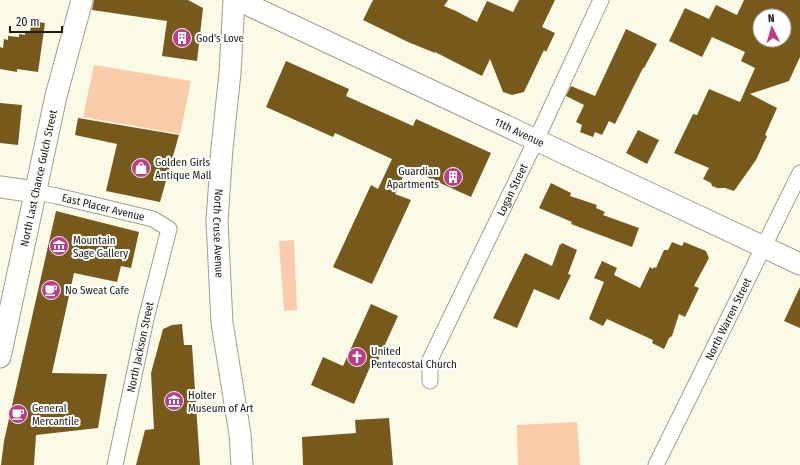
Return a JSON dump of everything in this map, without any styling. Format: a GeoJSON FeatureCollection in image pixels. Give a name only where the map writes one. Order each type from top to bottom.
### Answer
{"type":"FeatureCollection","features":[{"type":"Feature","properties":{"kind":"street","name":"North Last Chance Gulch Street"},"geometry":{"type":"LineString","coordinates":[[0,357],[56,96],[82,0]]}},
{"type":"Feature","properties":{"kind":"street","name":"North Cruse Avenue"},"geometry":{"type":"LineString","coordinates":[[234,0],[230,73],[222,148],[217,221],[222,323],[240,434],[242,465]]}},
{"type":"Feature","properties":{"kind":"street","name":"11th Avenue"},"geometry":{"type":"LineString","coordinates":[[238,0],[800,264]]}},
{"type":"Feature","properties":{"kind":"street","name":"Logan Street"},"geometry":{"type":"LineString","coordinates":[[430,381],[430,360],[536,140],[601,0]]}},
{"type":"Feature","properties":{"kind":"street","name":"North Warren Street"},"geometry":{"type":"LineString","coordinates":[[656,465],[800,173]]}},
{"type":"Feature","properties":{"kind":"street"},"geometry":{"type":"LineString","coordinates":[[0,188],[35,192]]}},
{"type":"Feature","properties":{"kind":"street","name":"East Placer Avenue"},"geometry":{"type":"LineString","coordinates":[[35,192],[153,219],[169,229]]}},
{"type":"Feature","properties":{"kind":"street","name":"North Jackson Street"},"geometry":{"type":"LineString","coordinates":[[115,465],[146,319],[169,229]]}},
{"type":"Feature","properties":{"kind":"shaded area"},"geometry":{"type":"Polygon","coordinates":[[[94,65],[191,81],[180,134],[83,117],[94,65]]]}},
{"type":"Feature","properties":{"kind":"shaded area"},"geometry":{"type":"Polygon","coordinates":[[[294,240],[297,310],[284,311],[279,241],[294,240]]]}},
{"type":"Feature","properties":{"kind":"shaded area"},"geometry":{"type":"Polygon","coordinates":[[[577,422],[580,465],[518,465],[517,425],[577,422]]]}},
{"type":"Feature","properties":{"kind":"building","name":"God's Love"},"geometry":{"type":"Polygon","coordinates":[[[94,0],[188,0],[203,8],[197,61],[162,56],[167,21],[92,10],[94,0]]]}},
{"type":"Feature","properties":{"kind":"building"},"geometry":{"type":"Polygon","coordinates":[[[373,0],[448,0],[444,6],[477,22],[487,1],[513,12],[519,0],[555,0],[542,27],[555,33],[546,52],[544,50],[524,92],[512,95],[503,92],[490,59],[482,76],[435,52],[408,42],[363,20],[373,0]]]}},
{"type":"Feature","properties":{"kind":"building"},"geometry":{"type":"Polygon","coordinates":[[[744,0],[800,0],[800,57],[789,81],[750,94],[777,108],[765,135],[767,136],[756,160],[734,191],[712,186],[711,183],[703,179],[709,168],[674,153],[693,114],[697,115],[709,89],[740,102],[755,68],[741,61],[745,52],[712,37],[702,57],[669,41],[685,8],[709,19],[716,5],[737,15],[744,0]]]}},
{"type":"Feature","properties":{"kind":"building"},"geometry":{"type":"Polygon","coordinates":[[[32,21],[45,23],[38,72],[17,69],[17,72],[0,69],[0,47],[3,48],[4,39],[8,40],[8,36],[19,37],[19,34],[25,35],[25,31],[30,31],[32,21]]]}},
{"type":"Feature","properties":{"kind":"building"},"geometry":{"type":"Polygon","coordinates":[[[626,29],[657,44],[643,68],[615,124],[609,121],[602,135],[595,132],[593,137],[580,132],[582,125],[576,122],[584,105],[566,96],[571,86],[595,96],[626,29]]]}},
{"type":"Feature","properties":{"kind":"building","name":"Guardian Apartments"},"geometry":{"type":"Polygon","coordinates":[[[286,61],[349,89],[346,96],[413,126],[416,119],[491,153],[471,197],[407,168],[395,194],[411,200],[372,284],[333,267],[371,185],[378,189],[392,159],[335,133],[333,137],[266,107],[286,61]]]}},
{"type":"Feature","properties":{"kind":"building"},"geometry":{"type":"Polygon","coordinates":[[[0,103],[22,105],[18,145],[0,143],[0,103]]]}},
{"type":"Feature","properties":{"kind":"building","name":"Golden Girls Antique Mall"},"geometry":{"type":"Polygon","coordinates":[[[78,118],[179,135],[160,202],[106,191],[117,144],[75,135],[78,118]]]}},
{"type":"Feature","properties":{"kind":"building"},"geometry":{"type":"Polygon","coordinates":[[[638,130],[659,140],[647,164],[626,153],[638,130]]]}},
{"type":"Feature","properties":{"kind":"building"},"geometry":{"type":"Polygon","coordinates":[[[551,183],[571,193],[570,196],[597,205],[596,208],[605,212],[603,215],[639,228],[632,247],[571,224],[572,222],[539,208],[551,183]]]}},
{"type":"Feature","properties":{"kind":"building"},"geometry":{"type":"Polygon","coordinates":[[[56,211],[139,232],[131,268],[121,266],[117,282],[74,273],[52,373],[107,374],[98,428],[36,435],[34,465],[1,465],[4,441],[56,211]]]}},
{"type":"Feature","properties":{"kind":"building"},"geometry":{"type":"Polygon","coordinates":[[[672,242],[682,246],[684,242],[706,251],[709,258],[694,286],[699,288],[685,317],[679,314],[672,336],[669,338],[664,349],[652,343],[653,340],[607,319],[603,326],[589,319],[604,282],[594,278],[602,261],[617,268],[614,275],[640,288],[650,267],[653,269],[654,267],[656,268],[664,250],[668,250],[672,242]]]}},
{"type":"Feature","properties":{"kind":"building"},"geometry":{"type":"Polygon","coordinates":[[[562,243],[577,250],[568,274],[571,275],[559,300],[534,289],[517,328],[493,318],[525,253],[552,266],[560,244],[561,245],[562,243]]]}},
{"type":"Feature","properties":{"kind":"building"},"geometry":{"type":"Polygon","coordinates":[[[800,287],[800,328],[784,321],[800,287]]]}},
{"type":"Feature","properties":{"kind":"building"},"geometry":{"type":"Polygon","coordinates":[[[371,304],[398,316],[374,369],[370,367],[354,404],[311,385],[323,357],[343,366],[371,304]]]}},
{"type":"Feature","properties":{"kind":"building","name":"Holter Museum of Art"},"geometry":{"type":"Polygon","coordinates":[[[182,324],[184,345],[192,345],[200,465],[136,465],[145,430],[154,429],[151,373],[163,329],[172,325],[182,324]]]}},
{"type":"Feature","properties":{"kind":"building"},"geometry":{"type":"Polygon","coordinates":[[[389,418],[393,465],[303,465],[302,437],[356,433],[355,420],[389,418]]]}},
{"type":"Feature","properties":{"kind":"place","name":"God's Love"},"geometry":{"type":"Point","coordinates":[182,38]}},
{"type":"Feature","properties":{"kind":"place","name":"Golden Girls Antique Mall"},"geometry":{"type":"Point","coordinates":[141,168]}},
{"type":"Feature","properties":{"kind":"place","name":"Guardian Apartments"},"geometry":{"type":"Point","coordinates":[453,177]}},
{"type":"Feature","properties":{"kind":"place","name":"Mountain Sage Gallery"},"geometry":{"type":"Point","coordinates":[59,246]}},
{"type":"Feature","properties":{"kind":"place","name":"No Sweat Cafe"},"geometry":{"type":"Point","coordinates":[51,290]}},
{"type":"Feature","properties":{"kind":"place","name":"United Pentecostal Church"},"geometry":{"type":"Point","coordinates":[357,357]}},
{"type":"Feature","properties":{"kind":"place","name":"Holter Museum of Art"},"geometry":{"type":"Point","coordinates":[174,401]}},
{"type":"Feature","properties":{"kind":"place","name":"General Mercantile"},"geometry":{"type":"Point","coordinates":[18,414]}}]}
